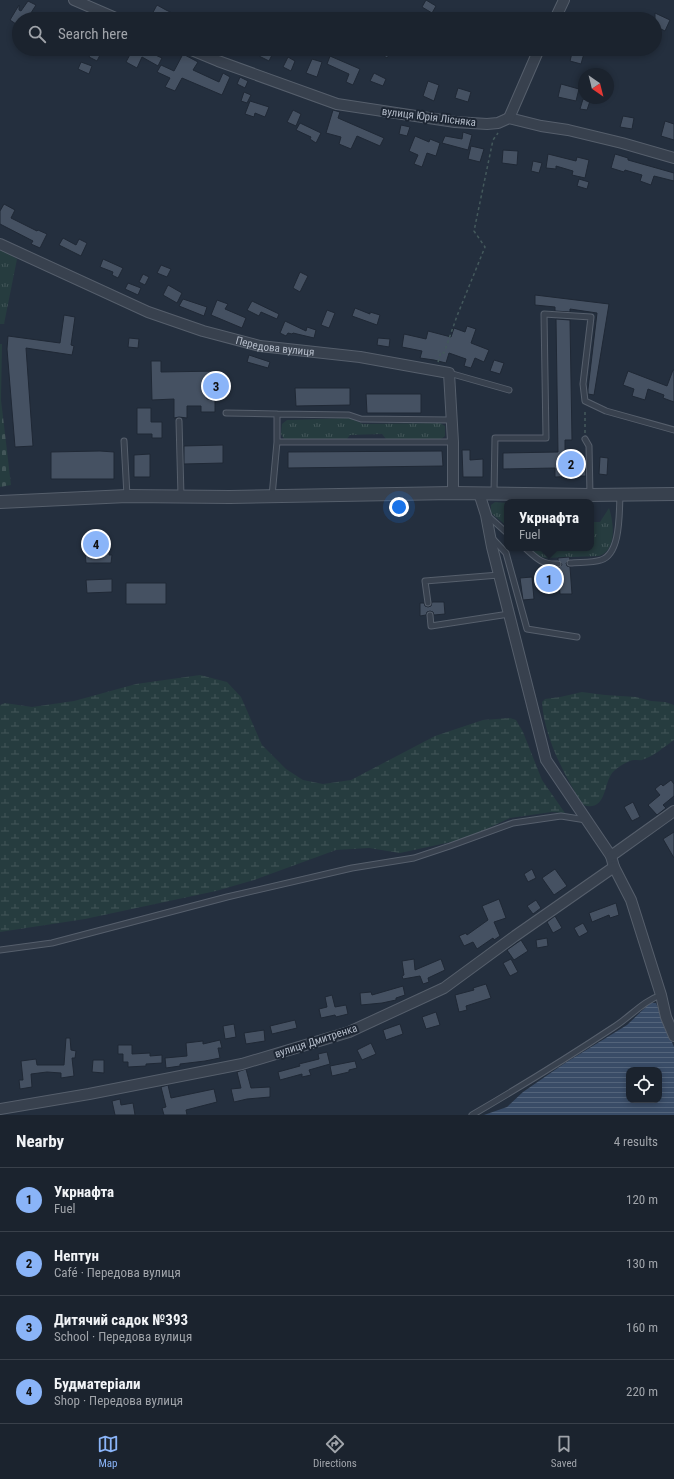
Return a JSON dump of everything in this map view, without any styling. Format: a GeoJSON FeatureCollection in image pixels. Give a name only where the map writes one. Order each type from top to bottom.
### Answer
{"type":"FeatureCollection","features":[{"type":"Feature","properties":{"kind":"street"},"geometry":{"type":"LineString","coordinates":[[74,0],[102,12]]}},
{"type":"Feature","properties":{"kind":"street"},"geometry":{"type":"LineString","coordinates":[[558,12],[564,0]]}},
{"type":"Feature","properties":{"kind":"street","name":"вулиця Юрія Лісняка"},"geometry":{"type":"LineString","coordinates":[[206,56],[337,104],[461,122],[487,124],[498,123],[509,118]]}},
{"type":"Feature","properties":{"kind":"street"},"geometry":{"type":"LineString","coordinates":[[537,56],[509,118],[622,143],[674,158]]}},
{"type":"Feature","properties":{"kind":"street","name":"Передова вулиця"},"geometry":{"type":"LineString","coordinates":[[0,244],[148,312],[202,331],[260,346],[360,357],[449,373]]}},
{"type":"Feature","properties":{"kind":"street"},"geometry":{"type":"LineString","coordinates":[[449,373],[453,442],[453,493]]}},
{"type":"Feature","properties":{"kind":"street"},"geometry":{"type":"LineString","coordinates":[[0,502],[127,496],[272,496],[453,493],[590,495],[674,494]]}},
{"type":"Feature","properties":{"kind":"street"},"geometry":{"type":"LineString","coordinates":[[479,493],[486,515],[499,575],[546,760],[611,856],[614,867],[631,900],[661,995],[666,1017],[674,1036]]}},
{"type":"Feature","properties":{"kind":"street"},"geometry":{"type":"LineString","coordinates":[[611,856],[674,811]]}},
{"type":"Feature","properties":{"kind":"street","name":"вулиця Дмитренка"},"geometry":{"type":"LineString","coordinates":[[0,1109],[89,1094],[242,1064],[349,1032],[444,988],[614,867]]}},
{"type":"Feature","properties":{"kind":"lane"},"geometry":{"type":"LineString","coordinates":[[494,493],[495,438],[546,438],[544,314],[591,317],[583,384],[585,401],[606,411],[674,430]]}},
{"type":"Feature","properties":{"kind":"lane"},"geometry":{"type":"LineString","coordinates":[[449,373],[509,390]]}},
{"type":"Feature","properties":{"kind":"lane"},"geometry":{"type":"LineString","coordinates":[[226,413],[349,416],[361,419],[451,420]]}},
{"type":"Feature","properties":{"kind":"lane"},"geometry":{"type":"LineString","coordinates":[[272,496],[277,442],[277,414]]}},
{"type":"Feature","properties":{"kind":"lane"},"geometry":{"type":"LineString","coordinates":[[179,421],[181,496]]}},
{"type":"Feature","properties":{"kind":"lane"},"geometry":{"type":"LineString","coordinates":[[585,439],[589,446],[590,495]]}},
{"type":"Feature","properties":{"kind":"lane"},"geometry":{"type":"LineString","coordinates":[[124,441],[127,496]]}},
{"type":"Feature","properties":{"kind":"lane"},"geometry":{"type":"LineString","coordinates":[[277,442],[453,442]]}},
{"type":"Feature","properties":{"kind":"lane"},"geometry":{"type":"LineString","coordinates":[[570,563],[601,560],[611,552],[616,540],[620,495]]}},
{"type":"Feature","properties":{"kind":"lane"},"geometry":{"type":"LineString","coordinates":[[486,515],[504,530]]}},
{"type":"Feature","properties":{"kind":"lane"},"geometry":{"type":"LineString","coordinates":[[490,535],[504,551]]}},
{"type":"Feature","properties":{"kind":"lane"},"geometry":{"type":"LineString","coordinates":[[504,551],[527,629],[577,637]]}},
{"type":"Feature","properties":{"kind":"lane"},"geometry":{"type":"LineString","coordinates":[[529,551],[548,565],[558,564]]}},
{"type":"Feature","properties":{"kind":"lane"},"geometry":{"type":"LineString","coordinates":[[428,603],[425,581],[499,575]]}},
{"type":"Feature","properties":{"kind":"lane"},"geometry":{"type":"LineString","coordinates":[[430,615],[431,626],[509,614]]}},
{"type":"Feature","properties":{"kind":"lane"},"geometry":{"type":"LineString","coordinates":[[0,950],[52,943],[226,897],[352,868],[414,858],[513,823],[561,816],[587,820]]}},
{"type":"Feature","properties":{"kind":"lane"},"geometry":{"type":"LineString","coordinates":[[472,1115],[620,1024],[651,998],[661,995]]}},
{"type":"Feature","properties":{"kind":"path"},"geometry":{"type":"LineString","coordinates":[[435,371],[441,352],[444,353],[457,316],[485,247],[474,231],[493,140],[509,118]]}},
{"type":"Feature","properties":{"kind":"path"},"geometry":{"type":"LineString","coordinates":[[585,401],[585,439]]}},
{"type":"Feature","properties":{"kind":"green space"},"geometry":{"type":"Polygon","coordinates":[[[0,249],[17,259],[4,324],[0,324],[0,249]]]}},
{"type":"Feature","properties":{"kind":"green space"},"geometry":{"type":"Polygon","coordinates":[[[0,344],[2,344],[1,400],[11,485],[0,487],[0,344]]]}},
{"type":"Feature","properties":{"kind":"green space"},"geometry":{"type":"Polygon","coordinates":[[[350,418],[363,424],[440,423],[445,426],[445,436],[441,439],[386,439],[382,434],[350,435],[347,439],[284,439],[281,434],[282,424],[287,420],[350,418]]]}},
{"type":"Feature","properties":{"kind":"green space"},"geometry":{"type":"Polygon","coordinates":[[[495,502],[504,503],[504,524],[491,513],[491,505],[495,502]]]}},
{"type":"Feature","properties":{"kind":"green space"},"geometry":{"type":"Polygon","coordinates":[[[609,508],[613,535],[609,548],[605,553],[599,556],[545,558],[539,556],[533,551],[594,551],[594,522],[600,522],[609,508]]]}},
{"type":"Feature","properties":{"kind":"green space"},"geometry":{"type":"Polygon","coordinates":[[[200,675],[227,682],[241,697],[262,745],[286,769],[303,780],[323,784],[351,780],[435,736],[483,720],[510,718],[516,720],[523,732],[542,780],[565,813],[552,812],[510,818],[465,839],[400,853],[369,848],[336,850],[254,880],[216,891],[85,919],[0,932],[0,705],[5,703],[32,707],[74,701],[136,684],[200,675]]]}},
{"type":"Feature","properties":{"kind":"green space"},"geometry":{"type":"Polygon","coordinates":[[[582,692],[636,697],[674,705],[674,740],[651,756],[640,760],[632,760],[617,768],[608,780],[600,801],[597,804],[590,806],[584,805],[581,802],[561,767],[546,728],[542,702],[545,699],[582,692]]]}},
{"type":"Feature","properties":{"kind":"water"},"geometry":{"type":"Polygon","coordinates":[[[650,1003],[656,1003],[674,1047],[674,1115],[484,1115],[507,1107],[523,1092],[565,1063],[627,1025],[650,1003]]]}},
{"type":"Feature","properties":{"kind":"building"},"geometry":{"type":"Polygon","coordinates":[[[426,0],[436,6],[433,12],[422,7],[426,0]]]}},
{"type":"Feature","properties":{"kind":"building"},"geometry":{"type":"Polygon","coordinates":[[[28,1],[36,5],[32,12],[15,12],[19,5],[19,10],[21,11],[28,1]]]}},
{"type":"Feature","properties":{"kind":"building"},"geometry":{"type":"Polygon","coordinates":[[[157,5],[170,12],[153,12],[157,5]]]}},
{"type":"Feature","properties":{"kind":"building"},"geometry":{"type":"Polygon","coordinates":[[[662,16],[670,20],[665,31],[662,30],[662,16]]]}},
{"type":"Feature","properties":{"kind":"building"},"geometry":{"type":"Polygon","coordinates":[[[90,56],[100,56],[97,61],[90,56]]]}},
{"type":"Feature","properties":{"kind":"building"},"geometry":{"type":"Polygon","coordinates":[[[129,56],[158,56],[162,58],[158,66],[142,57],[137,68],[126,62],[129,56]]]}},
{"type":"Feature","properties":{"kind":"building"},"geometry":{"type":"Polygon","coordinates":[[[182,56],[187,56],[198,62],[193,70],[219,82],[223,73],[230,77],[222,95],[182,78],[175,91],[165,87],[170,78],[157,72],[161,65],[174,71],[182,56]]]}},
{"type":"Feature","properties":{"kind":"building"},"geometry":{"type":"Polygon","coordinates":[[[259,56],[272,56],[269,61],[259,56]]]}},
{"type":"Feature","properties":{"kind":"building"},"geometry":{"type":"Polygon","coordinates":[[[330,56],[360,69],[353,85],[346,82],[349,74],[327,64],[330,56]]]}},
{"type":"Feature","properties":{"kind":"building"},"geometry":{"type":"Polygon","coordinates":[[[571,56],[583,56],[581,64],[570,61],[571,56]]]}},
{"type":"Feature","properties":{"kind":"building"},"geometry":{"type":"Polygon","coordinates":[[[288,57],[295,61],[291,71],[283,67],[288,57]]]}},
{"type":"Feature","properties":{"kind":"building"},"geometry":{"type":"Polygon","coordinates":[[[312,59],[322,62],[317,77],[306,73],[312,59]]]}},
{"type":"Feature","properties":{"kind":"building"},"geometry":{"type":"Polygon","coordinates":[[[81,62],[92,66],[89,74],[78,69],[81,62]]]}},
{"type":"Feature","properties":{"kind":"building"},"geometry":{"type":"Polygon","coordinates":[[[374,73],[386,79],[383,86],[370,81],[374,73]]]}},
{"type":"Feature","properties":{"kind":"building"},"geometry":{"type":"Polygon","coordinates":[[[240,77],[248,81],[245,88],[237,84],[240,77]]]}},
{"type":"Feature","properties":{"kind":"building"},"geometry":{"type":"Polygon","coordinates":[[[428,81],[439,85],[434,101],[423,96],[428,81]]]}},
{"type":"Feature","properties":{"kind":"building"},"geometry":{"type":"Polygon","coordinates":[[[561,84],[578,89],[576,101],[558,97],[561,84]]]}},
{"type":"Feature","properties":{"kind":"building"},"geometry":{"type":"Polygon","coordinates":[[[458,88],[471,92],[468,102],[455,98],[458,88]]]}},
{"type":"Feature","properties":{"kind":"building"},"geometry":{"type":"Polygon","coordinates":[[[244,92],[251,95],[247,103],[241,101],[244,92]]]}},
{"type":"Feature","properties":{"kind":"building"},"geometry":{"type":"Polygon","coordinates":[[[250,101],[269,107],[265,117],[255,113],[254,117],[245,114],[250,101]]]}},
{"type":"Feature","properties":{"kind":"building"},"geometry":{"type":"Polygon","coordinates":[[[582,104],[589,104],[587,110],[580,109],[582,104]]]}},
{"type":"Feature","properties":{"kind":"building"},"geometry":{"type":"Polygon","coordinates":[[[293,110],[301,114],[296,126],[287,122],[293,110]]]}},
{"type":"Feature","properties":{"kind":"building"},"geometry":{"type":"Polygon","coordinates":[[[333,110],[340,112],[338,118],[384,138],[380,146],[357,136],[351,149],[339,144],[341,137],[326,133],[333,110]]]}},
{"type":"Feature","properties":{"kind":"building"},"geometry":{"type":"Polygon","coordinates":[[[623,116],[634,118],[632,129],[620,127],[623,116]]]}},
{"type":"Feature","properties":{"kind":"building"},"geometry":{"type":"Polygon","coordinates":[[[665,121],[674,124],[674,140],[661,136],[665,121]]]}},
{"type":"Feature","properties":{"kind":"building"},"geometry":{"type":"Polygon","coordinates":[[[300,123],[321,133],[316,143],[310,139],[311,137],[296,130],[300,123]]]}},
{"type":"Feature","properties":{"kind":"building"},"geometry":{"type":"Polygon","coordinates":[[[401,125],[410,127],[407,136],[399,134],[401,125]]]}},
{"type":"Feature","properties":{"kind":"building"},"geometry":{"type":"Polygon","coordinates":[[[463,132],[472,135],[468,150],[442,143],[445,136],[462,139],[463,132]]]}},
{"type":"Feature","properties":{"kind":"building"},"geometry":{"type":"Polygon","coordinates":[[[415,136],[429,142],[430,139],[440,143],[436,156],[427,153],[422,167],[414,164],[418,155],[409,151],[415,136]]]}},
{"type":"Feature","properties":{"kind":"building"},"geometry":{"type":"Polygon","coordinates":[[[471,146],[484,149],[480,162],[468,159],[471,146]]]}},
{"type":"Feature","properties":{"kind":"building"},"geometry":{"type":"Polygon","coordinates":[[[503,150],[518,151],[517,165],[502,163],[503,150]]]}},
{"type":"Feature","properties":{"kind":"building"},"geometry":{"type":"Polygon","coordinates":[[[548,154],[576,161],[577,157],[589,160],[585,178],[572,175],[573,171],[556,166],[556,169],[546,168],[548,154]]]}},
{"type":"Feature","properties":{"kind":"building"},"geometry":{"type":"Polygon","coordinates":[[[615,154],[628,158],[628,160],[674,173],[674,181],[654,176],[651,185],[640,181],[642,175],[611,168],[615,154]]]}},
{"type":"Feature","properties":{"kind":"building"},"geometry":{"type":"Polygon","coordinates":[[[533,161],[542,163],[539,173],[531,171],[533,161]]]}},
{"type":"Feature","properties":{"kind":"building"},"geometry":{"type":"Polygon","coordinates":[[[579,179],[589,182],[587,189],[577,186],[579,179]]]}},
{"type":"Feature","properties":{"kind":"building"},"geometry":{"type":"Polygon","coordinates":[[[4,204],[15,210],[11,218],[37,231],[38,230],[47,234],[40,248],[31,244],[33,241],[0,224],[0,211],[4,204]]]}},
{"type":"Feature","properties":{"kind":"building"},"geometry":{"type":"Polygon","coordinates":[[[63,238],[76,245],[79,239],[87,243],[81,256],[59,245],[63,238]]]}},
{"type":"Feature","properties":{"kind":"building"},"geometry":{"type":"Polygon","coordinates":[[[103,259],[123,268],[118,278],[112,275],[113,272],[100,267],[103,259]]]}},
{"type":"Feature","properties":{"kind":"building"},"geometry":{"type":"Polygon","coordinates":[[[161,265],[171,269],[167,277],[157,273],[161,265]]]}},
{"type":"Feature","properties":{"kind":"building"},"geometry":{"type":"Polygon","coordinates":[[[300,272],[308,276],[300,292],[293,288],[300,272]]]}},
{"type":"Feature","properties":{"kind":"building"},"geometry":{"type":"Polygon","coordinates":[[[143,274],[149,277],[145,285],[139,282],[143,274]]]}},
{"type":"Feature","properties":{"kind":"building"},"geometry":{"type":"Polygon","coordinates":[[[128,283],[141,288],[138,295],[125,289],[128,283]]]}},
{"type":"Feature","properties":{"kind":"building"},"geometry":{"type":"Polygon","coordinates":[[[168,285],[182,293],[177,303],[163,295],[168,285]]]}},
{"type":"Feature","properties":{"kind":"building"},"geometry":{"type":"Polygon","coordinates":[[[535,295],[609,304],[594,395],[588,394],[588,389],[597,313],[570,309],[570,312],[555,311],[555,307],[535,305],[535,295]]]}},
{"type":"Feature","properties":{"kind":"building"},"geometry":{"type":"Polygon","coordinates":[[[183,299],[207,307],[204,316],[179,306],[183,299]]]}},
{"type":"Feature","properties":{"kind":"building"},"geometry":{"type":"Polygon","coordinates":[[[217,300],[228,304],[225,309],[246,318],[242,328],[211,315],[217,300]]]}},
{"type":"Feature","properties":{"kind":"building"},"geometry":{"type":"Polygon","coordinates":[[[252,301],[279,314],[277,319],[261,312],[259,316],[247,310],[252,301]]]}},
{"type":"Feature","properties":{"kind":"building"},"geometry":{"type":"Polygon","coordinates":[[[355,308],[370,314],[370,312],[380,315],[377,325],[352,316],[355,308]]]}},
{"type":"Feature","properties":{"kind":"building"},"geometry":{"type":"Polygon","coordinates":[[[327,310],[335,313],[329,328],[321,325],[327,310]]]}},
{"type":"Feature","properties":{"kind":"building"},"geometry":{"type":"Polygon","coordinates":[[[64,315],[75,317],[71,345],[74,346],[72,355],[26,348],[33,446],[15,447],[7,349],[8,336],[60,343],[64,315]]]}},
{"type":"Feature","properties":{"kind":"building"},"geometry":{"type":"Polygon","coordinates":[[[556,319],[570,320],[572,440],[565,440],[565,459],[585,459],[586,476],[555,477],[555,468],[503,469],[503,453],[558,452],[556,319]]]}},
{"type":"Feature","properties":{"kind":"building"},"geometry":{"type":"Polygon","coordinates":[[[285,321],[306,331],[307,327],[316,330],[314,338],[293,333],[288,333],[286,336],[280,333],[285,321]]]}},
{"type":"Feature","properties":{"kind":"building"},"geometry":{"type":"Polygon","coordinates":[[[467,326],[476,329],[471,343],[489,350],[484,362],[475,358],[471,368],[464,366],[466,359],[449,353],[446,363],[420,358],[422,351],[402,347],[404,334],[426,339],[428,331],[451,337],[454,328],[465,332],[467,326]]]}},
{"type":"Feature","properties":{"kind":"building"},"geometry":{"type":"Polygon","coordinates":[[[129,338],[139,339],[138,348],[128,347],[129,338]]]}},
{"type":"Feature","properties":{"kind":"building"},"geometry":{"type":"Polygon","coordinates":[[[378,338],[390,339],[389,347],[377,345],[378,338]]]}},
{"type":"Feature","properties":{"kind":"building"},"geometry":{"type":"Polygon","coordinates":[[[249,355],[270,362],[268,368],[247,362],[249,355]]]}},
{"type":"Feature","properties":{"kind":"building"},"geometry":{"type":"Polygon","coordinates":[[[494,360],[504,363],[500,374],[490,371],[494,360]]]}},
{"type":"Feature","properties":{"kind":"building"},"geometry":{"type":"Polygon","coordinates":[[[151,361],[161,361],[161,372],[220,371],[220,384],[207,384],[207,399],[215,399],[215,412],[201,412],[201,406],[187,406],[187,418],[174,418],[174,399],[152,400],[151,361]]]}},
{"type":"Feature","properties":{"kind":"building"},"geometry":{"type":"Polygon","coordinates":[[[673,370],[674,402],[663,398],[664,395],[648,389],[645,400],[632,396],[634,389],[623,385],[628,371],[667,386],[673,370]]]}},
{"type":"Feature","properties":{"kind":"building"},"geometry":{"type":"Polygon","coordinates":[[[295,388],[350,388],[350,405],[296,406],[295,388]]]}},
{"type":"Feature","properties":{"kind":"building"},"geometry":{"type":"Polygon","coordinates":[[[366,394],[421,394],[421,413],[367,413],[366,394]]]}},
{"type":"Feature","properties":{"kind":"building"},"geometry":{"type":"Polygon","coordinates":[[[137,408],[151,408],[151,422],[162,422],[162,438],[152,438],[152,434],[137,434],[137,408]]]}},
{"type":"Feature","properties":{"kind":"building"},"geometry":{"type":"Polygon","coordinates":[[[223,445],[223,463],[184,464],[184,446],[223,445]]]}},
{"type":"Feature","properties":{"kind":"building"},"geometry":{"type":"Polygon","coordinates":[[[462,450],[470,450],[470,460],[483,459],[483,477],[463,477],[462,450]]]}},
{"type":"Feature","properties":{"kind":"building"},"geometry":{"type":"Polygon","coordinates":[[[442,451],[443,466],[288,468],[288,452],[442,451]]]}},
{"type":"Feature","properties":{"kind":"building"},"geometry":{"type":"Polygon","coordinates":[[[51,452],[114,452],[114,479],[51,479],[51,452]]]}},
{"type":"Feature","properties":{"kind":"building"},"geometry":{"type":"Polygon","coordinates":[[[150,454],[150,477],[134,477],[134,455],[150,454]]]}},
{"type":"Feature","properties":{"kind":"building"},"geometry":{"type":"Polygon","coordinates":[[[600,457],[608,458],[607,475],[599,474],[600,457]]]}},
{"type":"Feature","properties":{"kind":"building"},"geometry":{"type":"Polygon","coordinates":[[[83,535],[109,535],[109,555],[112,555],[111,563],[86,563],[85,552],[83,552],[83,535]]]}},
{"type":"Feature","properties":{"kind":"building"},"geometry":{"type":"Polygon","coordinates":[[[569,557],[570,559],[566,563],[567,566],[570,567],[572,594],[560,594],[558,568],[562,564],[558,558],[569,557]]]}},
{"type":"Feature","properties":{"kind":"building"},"geometry":{"type":"Polygon","coordinates":[[[532,577],[534,599],[523,600],[520,578],[532,577]]]}},
{"type":"Feature","properties":{"kind":"building"},"geometry":{"type":"Polygon","coordinates":[[[112,579],[112,592],[87,593],[86,580],[112,579]]]}},
{"type":"Feature","properties":{"kind":"building"},"geometry":{"type":"Polygon","coordinates":[[[126,583],[166,583],[166,604],[126,604],[126,583]]]}},
{"type":"Feature","properties":{"kind":"building"},"geometry":{"type":"Polygon","coordinates":[[[432,602],[444,602],[445,614],[434,615],[433,612],[430,611],[427,612],[426,615],[420,616],[420,603],[424,603],[425,606],[428,607],[431,606],[432,602]]]}},
{"type":"Feature","properties":{"kind":"building"},"geometry":{"type":"Polygon","coordinates":[[[671,780],[674,784],[674,796],[663,805],[666,808],[657,815],[648,805],[660,795],[655,789],[661,784],[663,786],[671,780]]]}},
{"type":"Feature","properties":{"kind":"building"},"geometry":{"type":"Polygon","coordinates":[[[633,802],[640,817],[632,821],[624,807],[633,802]]]}},
{"type":"Feature","properties":{"kind":"building"},"geometry":{"type":"Polygon","coordinates":[[[674,832],[674,858],[663,839],[674,832]]]}},
{"type":"Feature","properties":{"kind":"building"},"geometry":{"type":"Polygon","coordinates":[[[532,869],[536,878],[528,882],[524,874],[532,869]]]}},
{"type":"Feature","properties":{"kind":"building"},"geometry":{"type":"Polygon","coordinates":[[[555,869],[567,886],[554,895],[542,878],[555,869]]]}},
{"type":"Feature","properties":{"kind":"building"},"geometry":{"type":"Polygon","coordinates":[[[499,899],[506,918],[494,922],[500,936],[494,940],[493,938],[477,949],[473,942],[464,946],[459,936],[466,933],[467,935],[488,920],[482,906],[499,899]]]}},
{"type":"Feature","properties":{"kind":"building"},"geometry":{"type":"Polygon","coordinates":[[[536,900],[541,908],[533,914],[527,906],[536,900]]]}},
{"type":"Feature","properties":{"kind":"building"},"geometry":{"type":"Polygon","coordinates":[[[616,903],[619,915],[610,918],[609,915],[592,922],[589,913],[616,903]]]}},
{"type":"Feature","properties":{"kind":"building"},"geometry":{"type":"Polygon","coordinates":[[[555,916],[562,928],[553,933],[547,922],[555,916]]]}},
{"type":"Feature","properties":{"kind":"building"},"geometry":{"type":"Polygon","coordinates":[[[583,923],[588,932],[579,937],[574,928],[583,923]]]}},
{"type":"Feature","properties":{"kind":"building"},"geometry":{"type":"Polygon","coordinates":[[[547,938],[548,946],[537,948],[536,940],[547,938]]]}},
{"type":"Feature","properties":{"kind":"building"},"geometry":{"type":"Polygon","coordinates":[[[521,940],[528,951],[514,960],[507,950],[521,940]]]}},
{"type":"Feature","properties":{"kind":"building"},"geometry":{"type":"Polygon","coordinates":[[[414,959],[415,970],[441,959],[445,970],[428,978],[429,982],[423,984],[420,976],[403,979],[402,976],[404,975],[402,961],[414,959]]]}},
{"type":"Feature","properties":{"kind":"building"},"geometry":{"type":"Polygon","coordinates":[[[511,959],[518,972],[510,976],[503,963],[511,959]]]}},
{"type":"Feature","properties":{"kind":"building"},"geometry":{"type":"Polygon","coordinates":[[[486,984],[491,998],[466,1006],[467,1010],[459,1012],[455,995],[474,990],[473,988],[486,984]]]}},
{"type":"Feature","properties":{"kind":"building"},"geometry":{"type":"Polygon","coordinates":[[[403,986],[405,995],[396,998],[396,1000],[361,1005],[360,993],[371,992],[372,995],[403,986]]]}},
{"type":"Feature","properties":{"kind":"building"},"geometry":{"type":"Polygon","coordinates":[[[332,995],[335,1007],[346,1005],[348,1014],[336,1017],[335,1015],[321,1018],[319,1009],[327,1007],[325,997],[332,995]]]}},
{"type":"Feature","properties":{"kind":"building"},"geometry":{"type":"Polygon","coordinates":[[[436,1012],[440,1025],[426,1029],[422,1017],[436,1012]]]}},
{"type":"Feature","properties":{"kind":"building"},"geometry":{"type":"Polygon","coordinates":[[[295,1020],[297,1028],[272,1034],[270,1026],[295,1020]]]}},
{"type":"Feature","properties":{"kind":"building"},"geometry":{"type":"Polygon","coordinates":[[[234,1024],[236,1037],[225,1039],[223,1026],[234,1024]]]}},
{"type":"Feature","properties":{"kind":"building"},"geometry":{"type":"Polygon","coordinates":[[[400,1024],[403,1034],[386,1040],[383,1030],[400,1024]]]}},
{"type":"Feature","properties":{"kind":"building"},"geometry":{"type":"Polygon","coordinates":[[[264,1030],[265,1041],[246,1044],[244,1033],[264,1030]]]}},
{"type":"Feature","properties":{"kind":"building"},"geometry":{"type":"Polygon","coordinates":[[[66,1038],[70,1038],[71,1050],[76,1051],[75,1058],[72,1058],[74,1076],[61,1078],[61,1073],[47,1072],[31,1074],[32,1087],[20,1089],[19,1080],[23,1080],[21,1061],[36,1059],[37,1065],[64,1065],[66,1038]]]}},
{"type":"Feature","properties":{"kind":"building"},"geometry":{"type":"Polygon","coordinates":[[[220,1040],[222,1048],[218,1048],[220,1058],[180,1064],[180,1066],[166,1068],[165,1058],[187,1056],[186,1043],[203,1041],[203,1044],[220,1040]]]}},
{"type":"Feature","properties":{"kind":"building"},"geometry":{"type":"Polygon","coordinates":[[[371,1043],[376,1054],[362,1060],[357,1050],[371,1043]]]}},
{"type":"Feature","properties":{"kind":"building"},"geometry":{"type":"Polygon","coordinates":[[[118,1045],[132,1045],[132,1054],[150,1053],[150,1056],[162,1055],[162,1063],[128,1067],[128,1062],[123,1062],[123,1054],[118,1054],[118,1045]]]}},
{"type":"Feature","properties":{"kind":"building"},"geometry":{"type":"Polygon","coordinates":[[[327,1052],[330,1064],[309,1070],[311,1075],[302,1077],[302,1074],[280,1080],[278,1072],[300,1066],[299,1064],[319,1059],[318,1054],[327,1052]]]}},
{"type":"Feature","properties":{"kind":"building"},"geometry":{"type":"Polygon","coordinates":[[[93,1060],[104,1060],[104,1073],[92,1072],[93,1060]]]}},
{"type":"Feature","properties":{"kind":"building"},"geometry":{"type":"Polygon","coordinates":[[[355,1061],[357,1068],[349,1070],[349,1072],[332,1076],[330,1066],[355,1061]]]}},
{"type":"Feature","properties":{"kind":"building"},"geometry":{"type":"Polygon","coordinates":[[[246,1069],[251,1088],[270,1087],[270,1097],[234,1102],[231,1089],[241,1088],[237,1072],[246,1069]]]}},
{"type":"Feature","properties":{"kind":"building"},"geometry":{"type":"Polygon","coordinates":[[[168,1085],[171,1098],[214,1089],[217,1102],[186,1110],[187,1115],[164,1115],[162,1108],[166,1107],[161,1087],[168,1085]]]}},
{"type":"Feature","properties":{"kind":"building"},"geometry":{"type":"Polygon","coordinates":[[[120,1099],[121,1105],[133,1103],[135,1115],[115,1115],[112,1101],[120,1099]]]}},
{"type":"Feature","properties":{"kind":"place","name":"Дитячий садок №393"},"geometry":{"type":"Point","coordinates":[216,386]}},
{"type":"Feature","properties":{"kind":"place","name":"Нептун"},"geometry":{"type":"Point","coordinates":[571,464]}},
{"type":"Feature","properties":{"kind":"place","name":"Будматеріали"},"geometry":{"type":"Point","coordinates":[96,544]}},
{"type":"Feature","properties":{"kind":"place","name":"Укрнафта"},"geometry":{"type":"Point","coordinates":[549,579]}}]}
